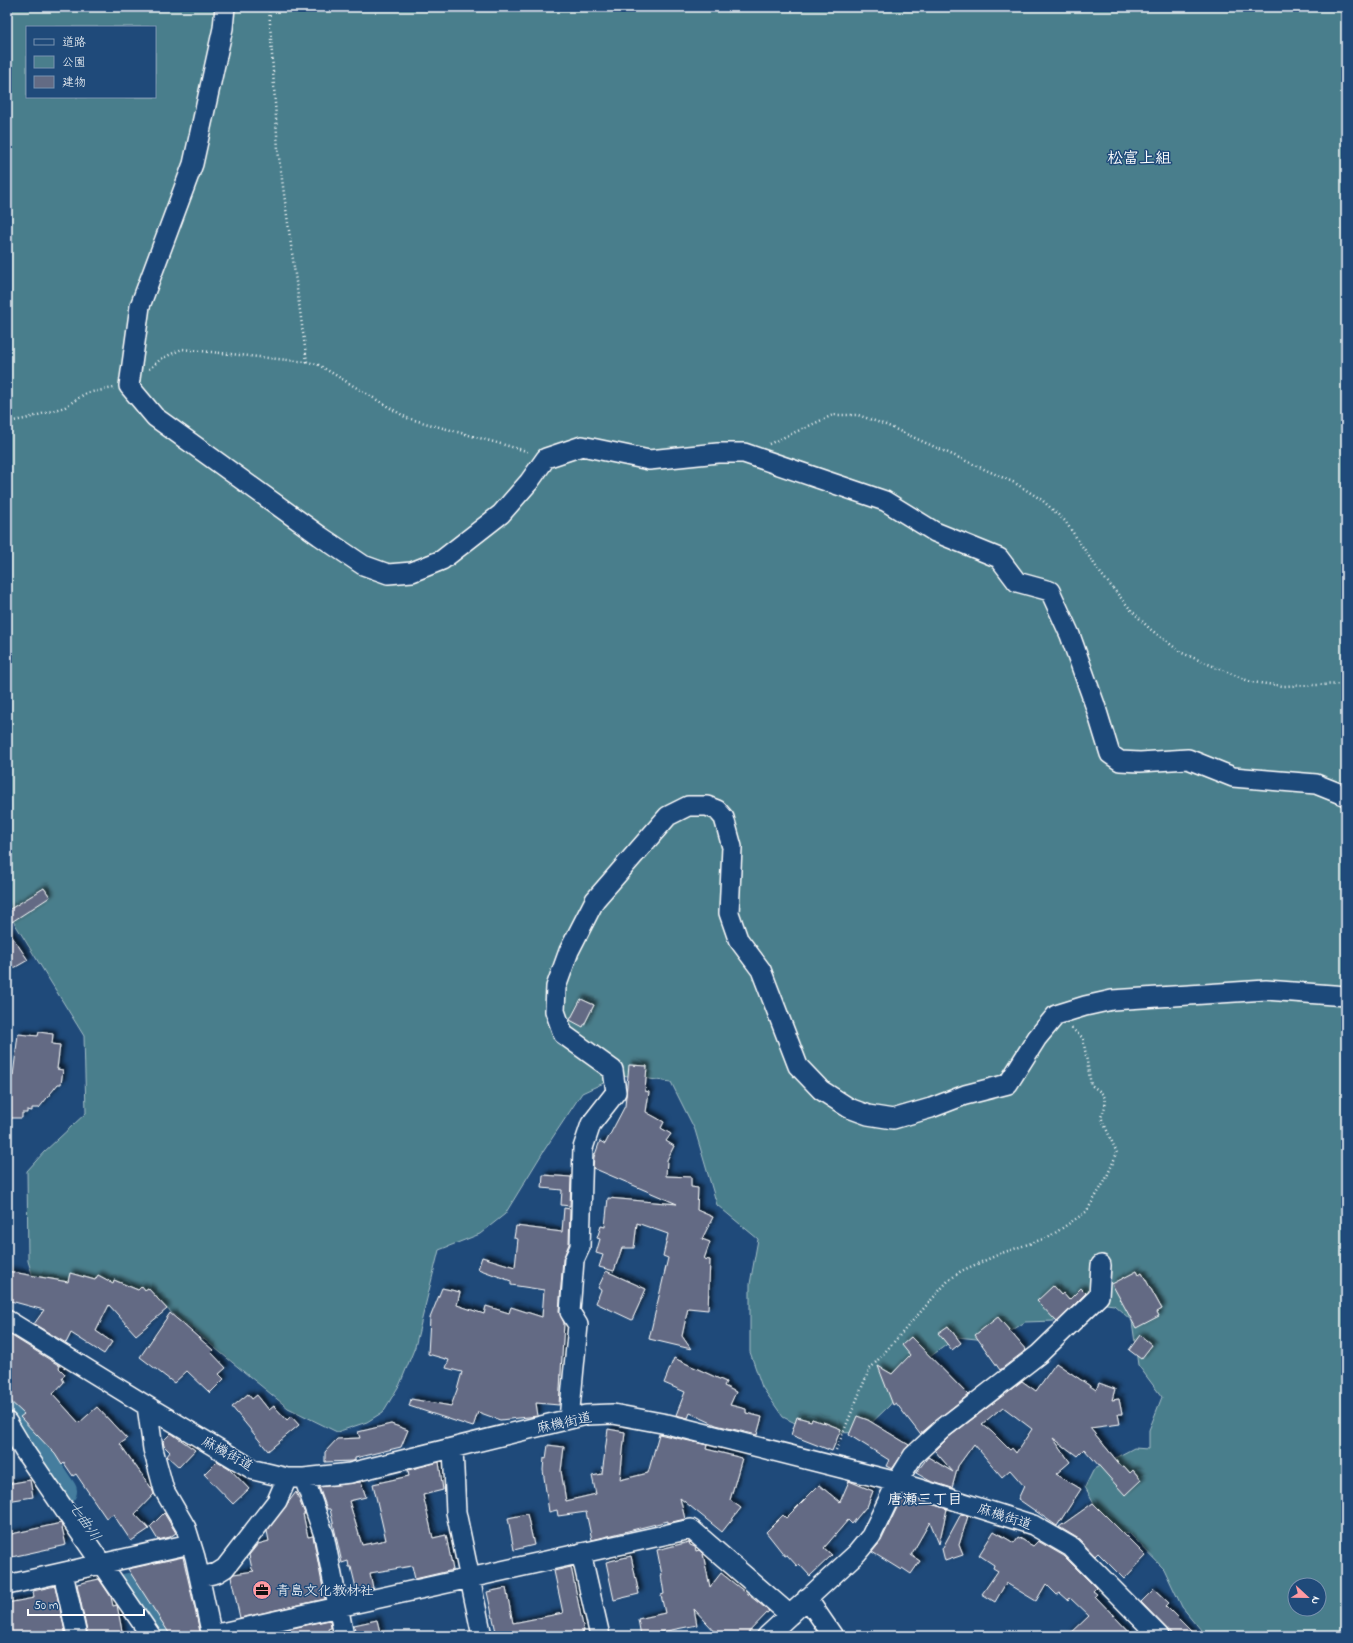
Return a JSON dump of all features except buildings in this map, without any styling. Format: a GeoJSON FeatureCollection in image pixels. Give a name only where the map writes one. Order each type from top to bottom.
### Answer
{"type":"FeatureCollection","features":[{"type":"Feature","properties":{"kind":"street"},"geometry":{"type":"LineString","coordinates":[[226,7],[223,28],[193,164],[140,306],[129,386],[155,417],[332,544],[363,565],[388,574],[412,572],[442,560],[501,514],[529,482],[546,458],[582,446],[649,460],[718,453],[744,453],[885,501],[934,532],[1000,558],[1016,582],[1050,592],[1070,635],[1095,705],[1110,754],[1120,761],[1140,762],[1188,758],[1233,776],[1316,784],[1346,796]]}},
{"type":"Feature","properties":{"kind":"street"},"geometry":{"type":"LineString","coordinates":[[569,1419],[578,1325],[570,1312],[574,1260],[580,1247],[583,1148],[591,1124],[616,1092],[613,1070],[563,1034],[555,1011],[556,987],[568,951],[595,900],[668,816],[688,806],[707,806],[717,810],[724,818],[732,847],[729,913],[738,939],[761,970],[798,1066],[820,1090],[849,1108],[868,1115],[893,1119],[931,1108],[965,1095],[1008,1084],[1037,1038],[1056,1015],[1085,1006],[1127,999],[1266,990],[1346,996]]}},
{"type":"Feature","properties":{"kind":"street"},"geometry":{"type":"LineString","coordinates":[[767,1636],[856,1553],[871,1536],[897,1482],[913,1456],[942,1429],[1039,1354],[1099,1296],[1102,1265]]}},
{"type":"Feature","properties":{"kind":"street","name":"麻機街道"},"geometry":{"type":"LineString","coordinates":[[7,1320],[254,1470],[296,1478],[350,1473],[453,1449],[586,1415],[613,1414],[631,1417],[667,1424],[897,1482],[1033,1525],[1071,1547],[1159,1636]]}},
{"type":"Feature","properties":{"kind":"street"},"geometry":{"type":"LineString","coordinates":[[147,1406],[153,1449],[164,1490],[186,1528],[200,1577],[212,1635],[468,1577],[691,1529],[790,1615]]}},
{"type":"Feature","properties":{"kind":"street"},"geometry":{"type":"LineString","coordinates":[[7,1422],[25,1452],[151,1636]]}},
{"type":"Feature","properties":{"kind":"street"},"geometry":{"type":"LineString","coordinates":[[453,1449],[456,1512],[468,1577],[482,1636]]}},
{"type":"Feature","properties":{"kind":"street"},"geometry":{"type":"LineString","coordinates":[[200,1577],[217,1573],[226,1568],[296,1478],[324,1535],[344,1636]]}},
{"type":"Feature","properties":{"kind":"street"},"geometry":{"type":"LineString","coordinates":[[7,1585],[190,1544]]}},
{"type":"Feature","properties":{"kind":"street"},"geometry":{"type":"LineString","coordinates":[[581,1553],[600,1636]]}},
{"type":"Feature","properties":{"kind":"street"},"geometry":{"type":"LineString","coordinates":[[63,1573],[77,1636]]}},
{"type":"Feature","properties":{"kind":"street"},"geometry":{"type":"LineString","coordinates":[[807,1598],[833,1636]]}},
{"type":"Feature","properties":{"kind":"path"},"geometry":{"type":"LineString","coordinates":[[269,7],[278,150],[307,362]]}},
{"type":"Feature","properties":{"kind":"path"},"geometry":{"type":"LineString","coordinates":[[7,422],[25,420],[65,407],[86,393],[129,386],[161,359],[182,349],[317,364],[406,418],[526,451],[546,458]]}},
{"type":"Feature","properties":{"kind":"path"},"geometry":{"type":"LineString","coordinates":[[744,453],[766,445],[833,415],[858,415],[886,425],[1014,483],[1042,500],[1065,520],[1101,574],[1131,610],[1150,629],[1182,652],[1251,682],[1283,686],[1346,684]]}},
{"type":"Feature","properties":{"kind":"path"},"geometry":{"type":"LineString","coordinates":[[830,1465],[869,1370],[948,1281],[961,1271],[1049,1237],[1086,1212],[1105,1181],[1117,1153],[1101,1117],[1107,1104],[1104,1094],[1091,1086],[1083,1038],[1056,1015]]}},
{"type":"Feature","properties":{"kind":"green space"},"geometry":{"type":"Polygon","coordinates":[[[7,7],[1346,7],[1346,1636],[1206,1636],[1182,1607],[1164,1569],[1129,1533],[1109,1530],[1085,1487],[1094,1469],[1134,1448],[1149,1449],[1149,1430],[1162,1397],[1138,1365],[1132,1321],[1114,1305],[1077,1300],[1055,1321],[1025,1322],[996,1341],[957,1337],[923,1362],[889,1406],[861,1433],[813,1432],[783,1417],[762,1387],[750,1352],[750,1284],[758,1239],[717,1205],[695,1130],[671,1082],[621,1075],[582,1093],[543,1152],[505,1214],[480,1234],[439,1250],[415,1347],[400,1384],[383,1412],[367,1422],[337,1432],[288,1408],[166,1308],[36,1287],[28,1261],[27,1171],[44,1152],[86,1113],[84,1036],[7,911],[7,7]]]}},
{"type":"Feature","properties":{"kind":"waterway","name":"七曲川"},"geometry":{"type":"LineString","coordinates":[[7,1407],[63,1491]]}},
{"type":"Feature","properties":{"kind":"waterway","name":"七曲川"},"geometry":{"type":"LineString","coordinates":[[128,1587],[163,1636]]}},
{"type":"Feature","properties":{"kind":"place","name":"青島文化教材社"},"geometry":{"type":"Point","coordinates":[262,1590]}},
{"type":"Feature","properties":{"kind":"district","name":"松富上組"},"geometry":{"type":"Point","coordinates":[1139,157]}},
{"type":"Feature","properties":{"kind":"district","name":"唐瀬三丁目"},"geometry":{"type":"Point","coordinates":[925,1499]}}]}
